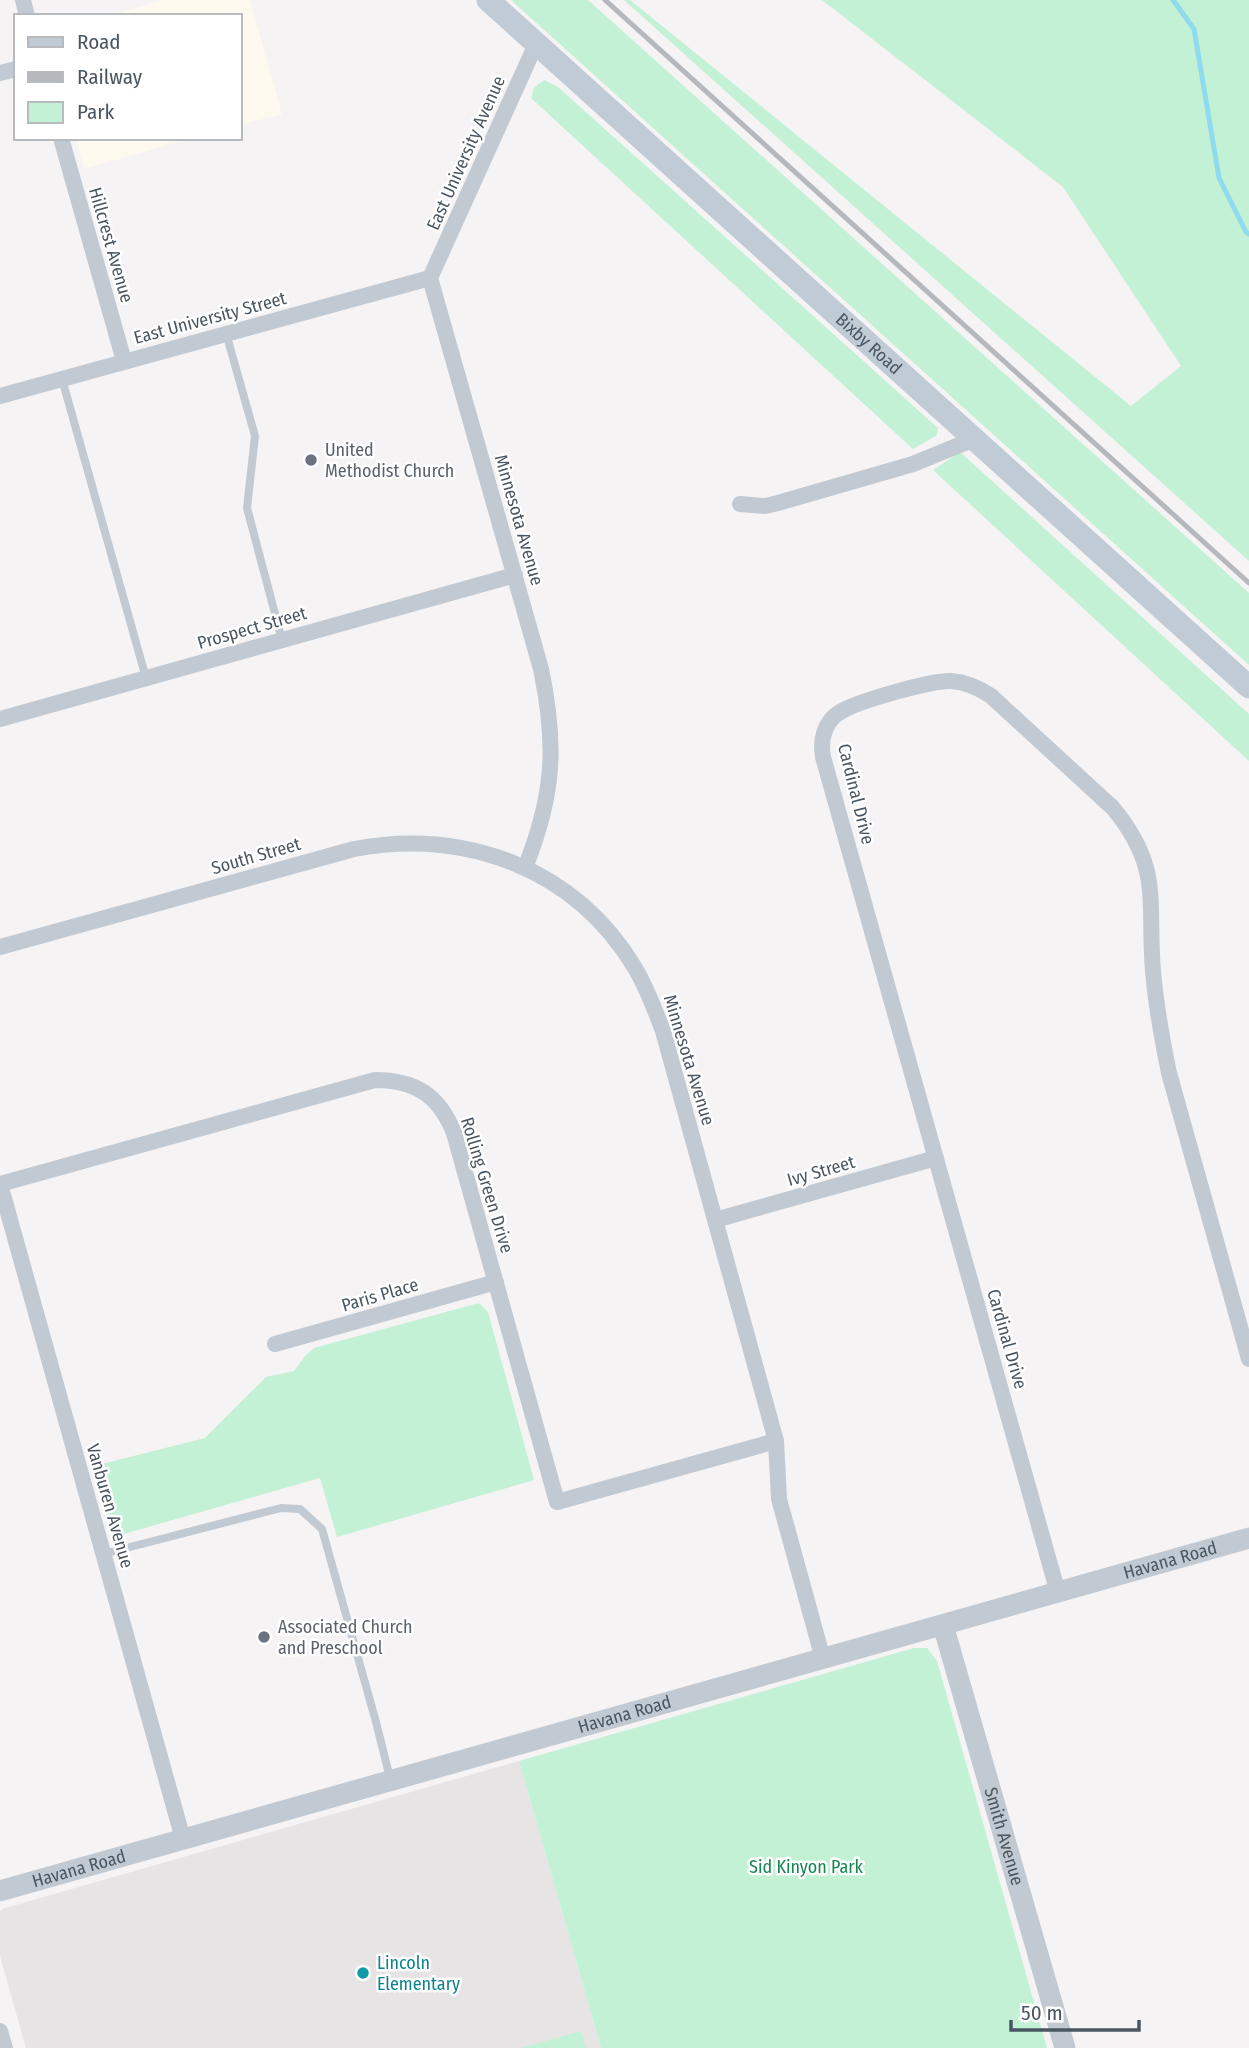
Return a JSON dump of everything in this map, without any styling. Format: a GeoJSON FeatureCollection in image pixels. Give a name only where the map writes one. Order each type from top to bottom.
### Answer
{"type":"FeatureCollection","features":[{"type":"Feature","properties":{"kind":"main road","name":"Bixby Road"},"geometry":{"type":"LineString","coordinates":[[488,0],[1249,687]]}},
{"type":"Feature","properties":{"kind":"street","name":"East University Avenue"},"geometry":{"type":"LineString","coordinates":[[430,278],[536,44]]}},
{"type":"Feature","properties":{"kind":"street","name":"Hillcrest Avenue"},"geometry":{"type":"LineString","coordinates":[[62,140],[124,361]]}},
{"type":"Feature","properties":{"kind":"street","name":"East University Street"},"geometry":{"type":"LineString","coordinates":[[0,396],[430,278]]}},
{"type":"Feature","properties":{"kind":"street","name":"Minnesota Avenue"},"geometry":{"type":"LineString","coordinates":[[430,278],[515,575],[549,707],[551,775],[544,813],[525,868],[559,888],[590,913],[614,938],[635,967],[651,998],[663,1031],[776,1441],[779,1499],[823,1659]]}},
{"type":"Feature","properties":{"kind":"street"},"geometry":{"type":"LineString","coordinates":[[740,503],[765,506],[778,503],[914,464],[974,439]]}},
{"type":"Feature","properties":{"kind":"street","name":"Prospect Street"},"geometry":{"type":"LineString","coordinates":[[0,719],[515,575]]}},
{"type":"Feature","properties":{"kind":"street","name":"Cardinal Drive"},"geometry":{"type":"LineString","coordinates":[[1058,1592],[822,747],[823,734],[839,712],[933,682],[968,684],[991,696],[1113,808],[1128,826],[1140,847],[1152,892],[1153,969],[1160,1032],[1169,1073],[1249,1359]]}},
{"type":"Feature","properties":{"kind":"street","name":"South Street"},"geometry":{"type":"LineString","coordinates":[[0,947],[380,844],[415,842],[450,845],[484,853],[525,868]]}},
{"type":"Feature","properties":{"kind":"street","name":"Rolling Green Drive"},"geometry":{"type":"LineString","coordinates":[[0,1184],[374,1080],[410,1084],[439,1104],[454,1133],[557,1502],[776,1441]]}},
{"type":"Feature","properties":{"kind":"street","name":"Ivy Street"},"geometry":{"type":"LineString","coordinates":[[715,1220],[936,1158]]}},
{"type":"Feature","properties":{"kind":"street","name":"Vanburen Avenue"},"geometry":{"type":"LineString","coordinates":[[0,1184],[183,1839]]}},
{"type":"Feature","properties":{"kind":"street","name":"Paris Place"},"geometry":{"type":"LineString","coordinates":[[275,1344],[496,1282]]}},
{"type":"Feature","properties":{"kind":"street","name":"Havana Road"},"geometry":{"type":"LineString","coordinates":[[0,1891],[1249,1538]]}},
{"type":"Feature","properties":{"kind":"street","name":"Smith Avenue"},"geometry":{"type":"LineString","coordinates":[[943,1625],[1065,2048]]}},
{"type":"Feature","properties":{"kind":"street"},"geometry":{"type":"LineString","coordinates":[[0,2031],[5,2048]]}},
{"type":"Feature","properties":{"kind":"lane"},"geometry":{"type":"LineString","coordinates":[[226,333],[255,436],[247,508],[282,640]]}},
{"type":"Feature","properties":{"kind":"lane"},"geometry":{"type":"LineString","coordinates":[[62,379],[146,678]]}},
{"type":"Feature","properties":{"kind":"lane"},"geometry":{"type":"LineString","coordinates":[[103,1554],[282,1508],[300,1509],[322,1529],[376,1721],[390,1781]]}},
{"type":"Feature","properties":{"kind":"shaded area"},"geometry":{"type":"Polygon","coordinates":[[[164,0],[250,0],[282,114],[242,124],[242,14],[114,14],[164,0]]]}},
{"type":"Feature","properties":{"kind":"shaded area"},"geometry":{"type":"Polygon","coordinates":[[[77,140],[186,140],[84,169],[77,140]]]}},
{"type":"Feature","properties":{"kind":"shaded area"},"geometry":{"type":"Polygon","coordinates":[[[519,1761],[601,2048],[26,2048],[0,1956],[2,1909],[519,1761]]]}},
{"type":"Feature","properties":{"kind":"green space"},"geometry":{"type":"Polygon","coordinates":[[[511,0],[588,0],[1249,593],[1249,665],[511,0]]]}},
{"type":"Feature","properties":{"kind":"green space"},"geometry":{"type":"Polygon","coordinates":[[[624,0],[630,0],[1131,406],[1181,366],[1063,187],[822,0],[1249,0],[1249,561],[624,0]]]}},
{"type":"Feature","properties":{"kind":"green space"},"geometry":{"type":"Polygon","coordinates":[[[544,80],[558,87],[938,428],[937,435],[913,449],[531,98],[534,88],[544,80]]]}},
{"type":"Feature","properties":{"kind":"green space"},"geometry":{"type":"Polygon","coordinates":[[[960,452],[1249,714],[1249,761],[933,470],[960,452]]]}},
{"type":"Feature","properties":{"kind":"green space"},"geometry":{"type":"Polygon","coordinates":[[[479,1303],[488,1312],[534,1480],[337,1537],[320,1478],[113,1537],[94,1466],[205,1438],[266,1377],[294,1371],[314,1348],[479,1303]]]}},
{"type":"Feature","properties":{"kind":"green space","name":"Sid Kinyon Park"},"geometry":{"type":"Polygon","coordinates":[[[914,1648],[927,1648],[937,1661],[1047,2048],[601,2048],[519,1761],[914,1648]]]}},
{"type":"Feature","properties":{"kind":"green space"},"geometry":{"type":"Polygon","coordinates":[[[581,2031],[586,2048],[521,2048],[581,2031]]]}},
{"type":"Feature","properties":{"kind":"waterway"},"geometry":{"type":"LineString","coordinates":[[1173,0],[1194,29],[1219,178],[1249,234]]}},
{"type":"Feature","properties":{"kind":"railway"},"geometry":{"type":"LineString","coordinates":[[605,0],[1249,583]]}},
{"type":"Feature","properties":{"kind":"place","name":"United Methodist Church"},"geometry":{"type":"Point","coordinates":[311,460]}},
{"type":"Feature","properties":{"kind":"place","name":"Associated Church and Preschool"},"geometry":{"type":"Point","coordinates":[264,1637]}},
{"type":"Feature","properties":{"kind":"place","name":"Lincoln Elementary"},"geometry":{"type":"Point","coordinates":[363,1973]}}]}
